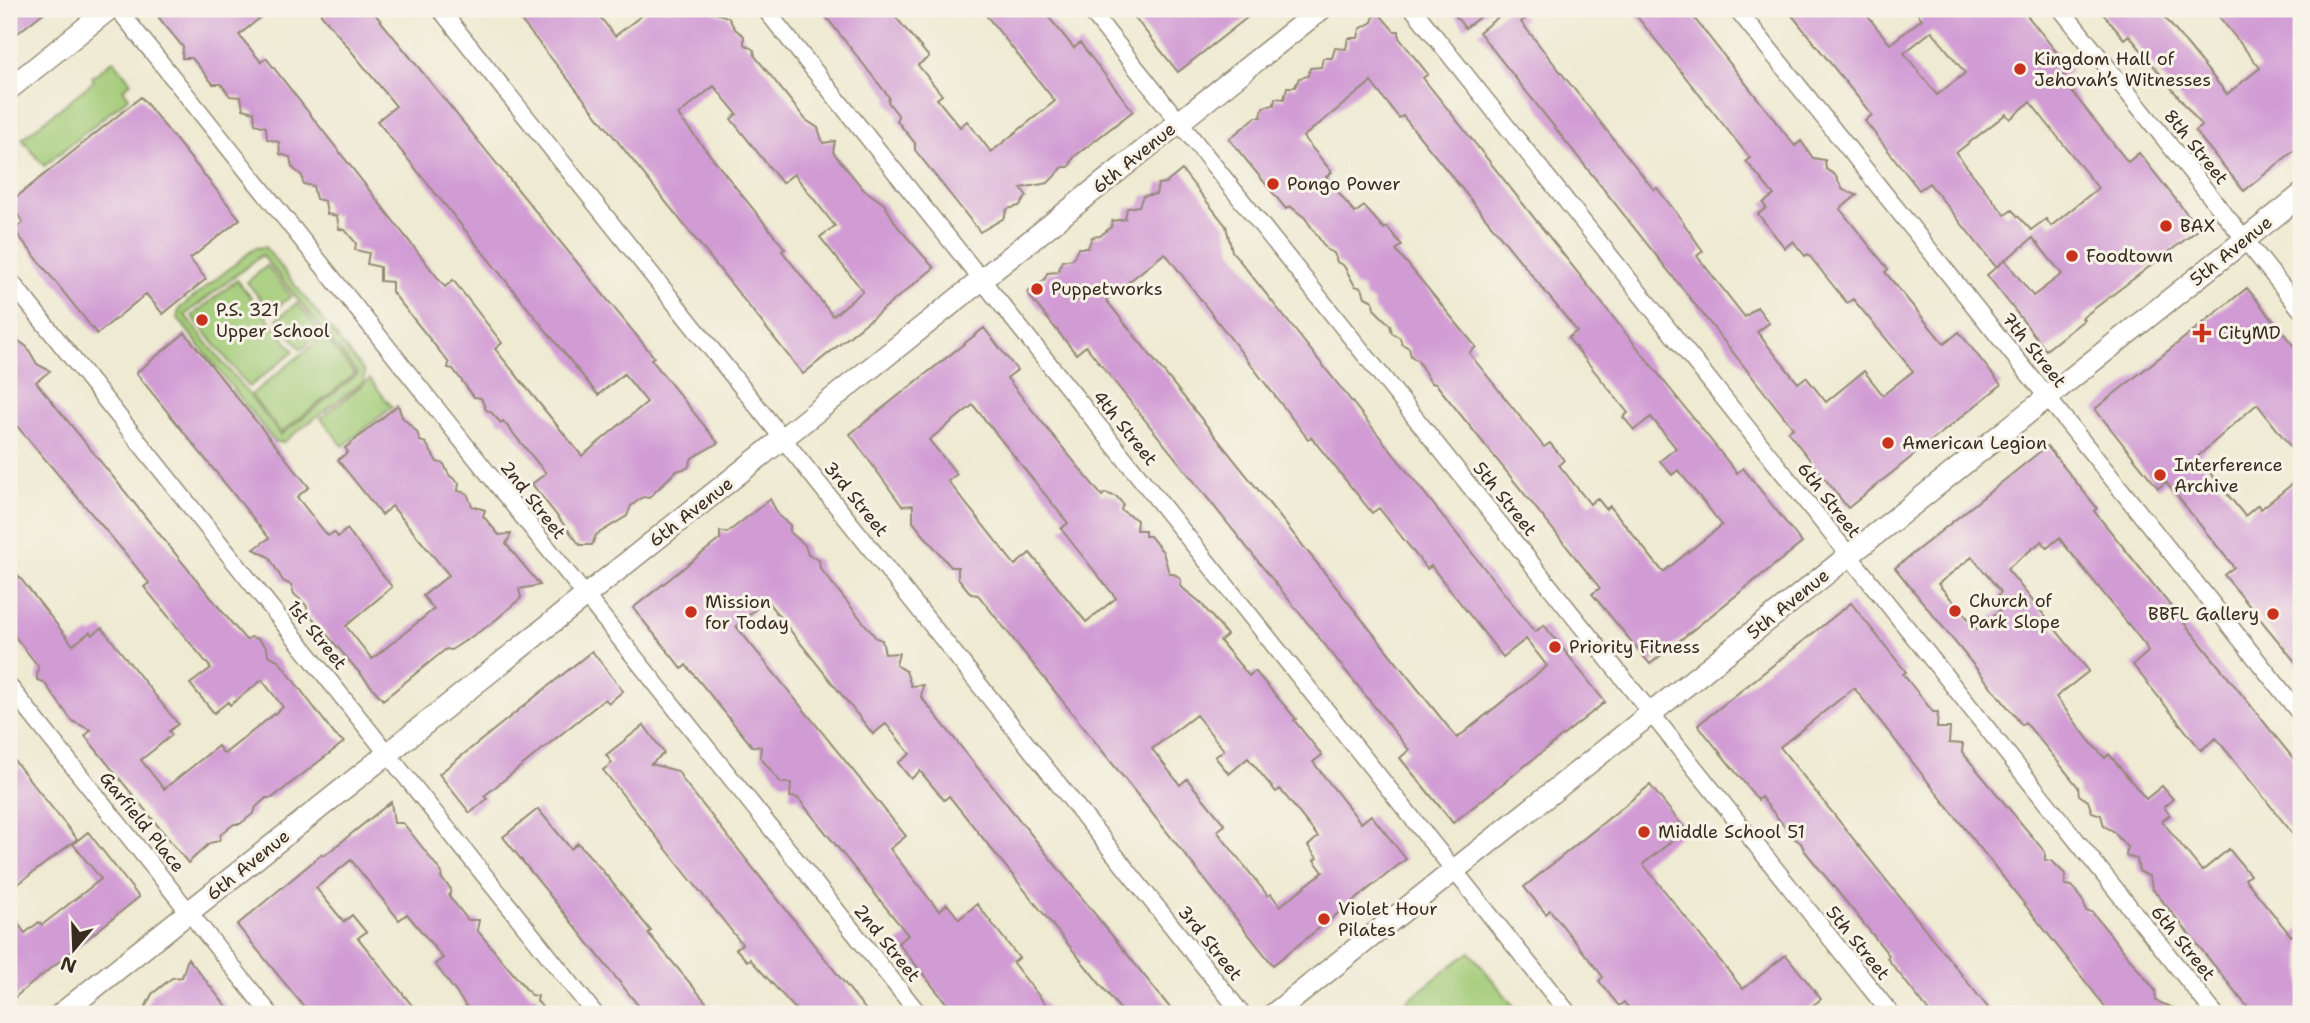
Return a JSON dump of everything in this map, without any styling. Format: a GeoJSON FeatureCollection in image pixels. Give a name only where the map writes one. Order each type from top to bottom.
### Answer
{"type":"FeatureCollection","features":[{"type":"Feature","properties":{"kind":"street"},"geometry":{"type":"LineString","coordinates":[[9,89],[109,9]]}},
{"type":"Feature","properties":{"kind":"street","name":"2nd Street"},"geometry":{"type":"LineString","coordinates":[[118,9],[919,1014]]}},
{"type":"Feature","properties":{"kind":"street","name":"3rd Street"},"geometry":{"type":"LineString","coordinates":[[440,9],[1242,1014]]}},
{"type":"Feature","properties":{"kind":"street","name":"4th Street"},"geometry":{"type":"LineString","coordinates":[[765,9],[1569,1014]]}},
{"type":"Feature","properties":{"kind":"street","name":"5th Street"},"geometry":{"type":"LineString","coordinates":[[1089,9],[1891,1014]]}},
{"type":"Feature","properties":{"kind":"street","name":"6th Avenue"},"geometry":{"type":"LineString","coordinates":[[61,1014],[1321,9]]}},
{"type":"Feature","properties":{"kind":"street","name":"6th Street"},"geometry":{"type":"LineString","coordinates":[[1413,9],[2215,1014]]}},
{"type":"Feature","properties":{"kind":"street","name":"7th Street"},"geometry":{"type":"LineString","coordinates":[[1737,9],[2301,715]]}},
{"type":"Feature","properties":{"kind":"street","name":"8th Street"},"geometry":{"type":"LineString","coordinates":[[2061,9],[2301,310]]}},
{"type":"Feature","properties":{"kind":"street","name":"5th Avenue"},"geometry":{"type":"LineString","coordinates":[[1274,1014],[2301,195]]}},
{"type":"Feature","properties":{"kind":"street","name":"1st Street"},"geometry":{"type":"LineString","coordinates":[[9,279],[594,1014]]}},
{"type":"Feature","properties":{"kind":"street","name":"Garfield Place"},"geometry":{"type":"LineString","coordinates":[[9,686],[271,1014]]}},
{"type":"Feature","properties":{"kind":"green space"},"geometry":{"type":"Polygon","coordinates":[[[114,60],[131,82],[123,89],[129,97],[44,166],[22,139],[94,81],[92,77],[114,60]]]}},
{"type":"Feature","properties":{"kind":"green space"},"geometry":{"type":"Polygon","coordinates":[[[265,247],[365,373],[363,382],[282,443],[274,441],[177,317],[180,308],[255,248],[265,247]],[[262,255],[185,315],[281,435],[358,374],[262,255]]]}},
{"type":"Feature","properties":{"kind":"green space"},"geometry":{"type":"Polygon","coordinates":[[[267,266],[291,296],[271,312],[247,282],[267,266]]]}},
{"type":"Feature","properties":{"kind":"green space"},"geometry":{"type":"Polygon","coordinates":[[[237,280],[294,351],[249,387],[192,316],[237,280]]]}},
{"type":"Feature","properties":{"kind":"green space"},"geometry":{"type":"Polygon","coordinates":[[[297,303],[321,333],[301,349],[277,319],[297,303]]]}},
{"type":"Feature","properties":{"kind":"green space"},"geometry":{"type":"Polygon","coordinates":[[[324,336],[355,374],[281,433],[251,395],[324,336]]]}},
{"type":"Feature","properties":{"kind":"green space"},"geometry":{"type":"Polygon","coordinates":[[[370,379],[392,407],[343,446],[321,418],[370,379]]]}},
{"type":"Feature","properties":{"kind":"green space"},"geometry":{"type":"Polygon","coordinates":[[[1470,952],[1520,1014],[1390,1014],[1459,960],[1470,952]]]}},
{"type":"Feature","properties":{"kind":"building"},"geometry":{"type":"Polygon","coordinates":[[[9,9],[48,9],[9,40],[9,9]]]}},
{"type":"Feature","properties":{"kind":"building"},"geometry":{"type":"Polygon","coordinates":[[[171,9],[271,9],[239,35],[261,62],[266,58],[445,287],[453,280],[502,343],[495,349],[582,456],[647,402],[624,374],[598,395],[377,121],[396,106],[317,9],[371,9],[654,357],[651,359],[718,443],[692,458],[688,468],[676,471],[649,498],[643,497],[631,506],[627,516],[596,535],[592,545],[580,545],[532,484],[546,473],[503,421],[501,423],[486,410],[481,398],[474,397],[453,369],[448,368],[449,363],[392,292],[392,282],[380,281],[380,267],[367,264],[369,253],[355,250],[356,243],[345,230],[339,229],[337,216],[327,214],[325,201],[316,199],[313,186],[303,184],[302,176],[292,167],[290,157],[280,154],[279,142],[267,139],[266,127],[255,124],[254,112],[243,109],[241,97],[230,96],[221,84],[213,84],[192,58],[182,58],[183,47],[159,18],[171,9]]]}},
{"type":"Feature","properties":{"kind":"building"},"geometry":{"type":"Polygon","coordinates":[[[512,9],[594,9],[615,36],[650,9],[704,9],[728,17],[735,29],[744,36],[744,44],[754,50],[755,56],[806,120],[818,128],[823,143],[835,141],[833,152],[863,189],[884,204],[898,227],[934,268],[803,374],[512,9]],[[714,86],[678,115],[785,249],[782,251],[833,316],[863,291],[820,237],[835,226],[794,174],[782,183],[731,119],[737,114],[714,86]]]}},
{"type":"Feature","properties":{"kind":"building"},"geometry":{"type":"Polygon","coordinates":[[[820,9],[889,9],[929,57],[918,65],[942,95],[937,99],[960,127],[967,121],[991,152],[1055,101],[981,9],[1042,9],[1074,48],[1080,43],[1133,111],[1074,157],[1069,167],[1063,167],[1048,183],[1021,188],[1027,196],[1019,206],[1007,209],[1004,218],[980,232],[915,150],[915,143],[897,121],[898,115],[888,102],[889,97],[820,9]]]}},
{"type":"Feature","properties":{"kind":"building"},"geometry":{"type":"Polygon","coordinates":[[[1128,9],[1258,9],[1178,72],[1128,9]]]}},
{"type":"Feature","properties":{"kind":"building"},"geometry":{"type":"Polygon","coordinates":[[[1450,9],[1490,9],[1465,28],[1450,9]]]}},
{"type":"Feature","properties":{"kind":"building"},"geometry":{"type":"Polygon","coordinates":[[[1509,9],[1517,9],[1525,19],[1521,22],[1654,190],[1657,188],[1675,211],[1703,251],[1697,256],[1745,317],[1757,307],[1769,323],[1757,332],[1798,383],[1806,377],[1826,402],[1864,371],[1883,395],[1913,371],[1853,299],[1847,303],[1808,254],[1805,256],[1793,241],[1785,248],[1758,214],[1766,208],[1763,203],[1774,195],[1746,161],[1750,158],[1631,9],[1687,9],[1795,146],[1801,141],[1813,158],[1825,160],[1826,169],[1835,175],[1843,190],[1857,195],[1840,209],[1888,269],[1885,272],[1944,344],[1959,332],[2001,385],[1848,508],[1788,432],[1793,428],[1479,32],[1509,9]]]}},
{"type":"Feature","properties":{"kind":"building"},"geometry":{"type":"Polygon","coordinates":[[[1787,9],[1862,9],[1890,44],[1922,19],[1914,9],[2022,9],[2071,70],[2061,78],[2128,162],[2139,153],[2199,229],[2082,318],[2084,320],[2046,350],[1987,275],[2005,260],[2033,296],[2062,274],[2033,238],[1996,267],[1929,183],[1919,190],[1865,121],[1872,115],[1787,9]],[[1932,31],[1904,53],[1937,95],[1965,73],[1932,31]],[[2030,102],[2010,119],[2006,114],[1956,153],[2005,215],[2012,210],[2031,230],[2046,219],[2051,226],[2098,188],[2030,102]]]}},
{"type":"Feature","properties":{"kind":"building"},"geometry":{"type":"Polygon","coordinates":[[[2099,9],[2158,9],[2227,94],[2260,68],[2213,9],[2301,9],[2301,145],[2244,191],[2195,131],[2202,126],[2129,35],[2124,39],[2099,9]]]}},
{"type":"Feature","properties":{"kind":"building"},"geometry":{"type":"Polygon","coordinates":[[[1376,10],[1394,31],[1399,31],[1399,38],[1428,74],[1423,78],[1737,473],[1743,468],[1802,543],[1650,664],[1592,594],[1600,588],[1436,384],[1431,383],[1418,361],[1411,356],[1409,348],[1392,333],[1390,325],[1374,309],[1373,301],[1365,297],[1362,288],[1355,286],[1344,266],[1337,262],[1334,253],[1327,250],[1305,218],[1290,206],[1286,209],[1229,139],[1256,117],[1261,117],[1263,107],[1274,105],[1275,98],[1284,99],[1287,87],[1295,87],[1299,78],[1308,76],[1310,68],[1321,67],[1323,58],[1332,58],[1335,48],[1346,49],[1348,38],[1358,38],[1360,29],[1372,22],[1376,10]],[[1371,82],[1303,137],[1332,172],[1326,177],[1355,213],[1364,206],[1402,245],[1396,250],[1476,347],[1469,353],[1544,447],[1550,443],[1564,460],[1559,465],[1590,504],[1597,498],[1606,509],[1610,506],[1663,572],[1722,525],[1678,470],[1672,475],[1660,461],[1676,448],[1651,417],[1634,430],[1623,417],[1628,413],[1568,338],[1577,331],[1403,116],[1399,118],[1371,82]]]}},
{"type":"Feature","properties":{"kind":"building"},"geometry":{"type":"Polygon","coordinates":[[[141,97],[240,219],[190,259],[206,279],[163,314],[146,294],[97,334],[14,230],[23,222],[9,203],[141,97]]]}},
{"type":"Feature","properties":{"kind":"building"},"geometry":{"type":"Polygon","coordinates":[[[1182,170],[1226,226],[1232,251],[1523,617],[1535,632],[1544,625],[1605,702],[1453,823],[1400,758],[1409,750],[1086,346],[1076,354],[1027,293],[1045,279],[1047,273],[1058,272],[1062,261],[1073,259],[1078,248],[1088,248],[1092,237],[1100,236],[1111,227],[1112,221],[1125,219],[1127,208],[1139,206],[1143,196],[1156,194],[1158,184],[1166,183],[1182,170]],[[1165,253],[1106,300],[1457,738],[1547,666],[1526,639],[1503,657],[1431,566],[1427,569],[1379,508],[1372,513],[1311,437],[1308,439],[1165,253]]]}},
{"type":"Feature","properties":{"kind":"building"},"geometry":{"type":"Polygon","coordinates":[[[2247,288],[2301,355],[2301,460],[2257,404],[2197,457],[2245,516],[2258,505],[2261,509],[2301,477],[2301,503],[2294,509],[2301,518],[2301,669],[2224,575],[2234,567],[2166,482],[2158,488],[2095,409],[2247,288]]]}},
{"type":"Feature","properties":{"kind":"building"},"geometry":{"type":"Polygon","coordinates":[[[984,328],[1017,370],[1007,378],[1033,411],[1102,496],[1105,493],[1117,497],[1123,504],[1121,510],[1137,520],[1136,530],[1145,530],[1145,536],[1150,536],[1163,552],[1169,573],[1181,580],[1180,586],[1200,602],[1227,635],[1220,641],[1249,676],[1255,671],[1296,719],[1294,720],[1322,755],[1313,762],[1361,823],[1371,815],[1406,859],[1273,965],[978,595],[971,594],[958,578],[958,567],[951,567],[913,522],[913,505],[902,506],[850,434],[984,328]],[[973,405],[929,440],[957,474],[948,481],[1015,565],[1030,553],[1086,622],[1116,598],[1061,529],[1068,523],[973,405]],[[1196,715],[1152,749],[1180,785],[1187,779],[1225,825],[1217,831],[1268,896],[1271,894],[1280,906],[1323,872],[1308,846],[1318,837],[1280,789],[1276,792],[1248,758],[1229,774],[1215,757],[1224,750],[1196,715]]]}},
{"type":"Feature","properties":{"kind":"building"},"geometry":{"type":"Polygon","coordinates":[[[185,333],[309,487],[297,497],[328,536],[334,532],[338,537],[347,529],[392,587],[346,626],[372,659],[434,609],[423,596],[449,575],[392,506],[382,515],[338,460],[348,452],[345,448],[398,405],[402,417],[417,432],[420,441],[426,443],[437,462],[444,464],[449,475],[459,483],[458,491],[467,493],[472,506],[485,510],[483,516],[499,535],[511,534],[506,544],[540,585],[519,589],[521,598],[491,624],[451,650],[446,649],[383,700],[309,614],[306,605],[294,594],[291,585],[283,581],[269,557],[254,549],[269,538],[136,373],[185,333]]]}},
{"type":"Feature","properties":{"kind":"building"},"geometry":{"type":"Polygon","coordinates":[[[9,334],[27,347],[37,364],[50,371],[36,382],[234,626],[246,640],[251,637],[258,639],[267,648],[268,655],[278,660],[335,735],[344,742],[272,798],[266,798],[256,807],[254,813],[240,824],[234,824],[221,834],[219,841],[210,843],[188,863],[85,736],[91,730],[72,721],[44,682],[37,680],[38,666],[9,629],[9,564],[73,645],[90,632],[92,635],[102,628],[178,724],[169,731],[172,735],[141,760],[164,789],[218,746],[224,754],[283,707],[262,680],[230,705],[228,702],[214,713],[190,684],[211,668],[144,587],[149,583],[125,553],[9,417],[9,334]]]}},
{"type":"Feature","properties":{"kind":"building"},"geometry":{"type":"Polygon","coordinates":[[[2047,446],[2097,508],[2094,511],[2301,768],[2301,844],[2216,738],[2201,750],[2133,665],[2148,652],[2146,646],[2059,538],[2047,548],[2042,541],[2007,569],[2089,671],[2056,697],[2092,744],[2105,758],[2109,754],[2146,799],[2162,786],[2173,799],[2164,807],[2170,815],[2162,821],[2202,871],[2229,849],[2250,875],[2245,879],[2291,936],[2301,928],[2301,1014],[2253,1014],[2152,888],[2150,877],[2139,871],[2137,859],[2126,856],[2127,847],[2113,831],[2104,826],[2101,815],[2092,812],[2088,801],[2079,795],[2078,787],[2050,752],[2025,722],[2022,725],[1895,568],[2047,446]],[[1972,557],[1938,584],[1977,629],[2006,605],[1998,595],[2001,592],[1972,557]]]}},
{"type":"Feature","properties":{"kind":"building"},"geometry":{"type":"Polygon","coordinates":[[[770,499],[779,516],[790,525],[790,532],[805,545],[808,555],[819,560],[820,568],[876,638],[882,640],[885,654],[899,653],[896,665],[906,671],[911,686],[923,685],[921,697],[1175,1014],[1124,1014],[949,796],[944,800],[920,771],[911,779],[898,763],[910,754],[886,724],[873,734],[766,600],[736,626],[906,836],[890,849],[939,911],[947,904],[959,919],[977,904],[1019,958],[1013,963],[1053,1014],[955,1014],[898,943],[908,935],[798,798],[790,797],[791,783],[781,783],[760,757],[761,747],[752,746],[686,665],[682,669],[633,608],[720,539],[720,531],[727,533],[770,499]]]}},
{"type":"Feature","properties":{"kind":"building"},"geometry":{"type":"Polygon","coordinates":[[[1851,603],[1906,672],[1903,674],[1933,712],[1938,712],[1937,728],[1950,728],[1949,743],[1963,744],[1962,752],[2045,852],[2045,860],[2052,861],[2065,874],[2065,885],[2072,886],[2084,903],[2086,911],[2092,912],[2155,990],[2156,1001],[2188,1014],[2111,1014],[1854,688],[1780,747],[1993,1014],[1931,1014],[1887,958],[1889,955],[1801,843],[1791,836],[1792,829],[1784,826],[1761,797],[1758,800],[1698,725],[1851,603]]]}},
{"type":"Feature","properties":{"kind":"building"},"geometry":{"type":"Polygon","coordinates":[[[592,651],[623,691],[609,703],[605,699],[484,796],[487,799],[470,813],[439,774],[592,651]]]}},
{"type":"Feature","properties":{"kind":"building"},"geometry":{"type":"Polygon","coordinates":[[[644,725],[664,753],[651,764],[678,771],[869,1014],[800,1014],[750,959],[747,961],[736,949],[742,944],[603,770],[612,763],[606,755],[644,725]]]}},
{"type":"Feature","properties":{"kind":"building"},"geometry":{"type":"Polygon","coordinates":[[[9,754],[77,839],[9,891],[9,754]]]}},
{"type":"Feature","properties":{"kind":"building"},"geometry":{"type":"Polygon","coordinates":[[[1650,785],[1686,830],[1643,864],[1743,989],[1786,955],[1821,999],[1802,1014],[1633,1014],[1624,1002],[1619,1006],[1599,981],[1603,977],[1550,910],[1546,914],[1524,887],[1650,785]]]}},
{"type":"Feature","properties":{"kind":"building"},"geometry":{"type":"Polygon","coordinates":[[[391,802],[394,823],[403,823],[442,873],[441,878],[451,889],[449,896],[468,920],[479,920],[477,930],[531,995],[538,996],[537,1001],[548,1014],[472,1014],[435,964],[443,958],[407,914],[399,920],[351,860],[316,888],[344,922],[352,915],[366,932],[358,938],[419,1014],[310,1014],[237,925],[321,855],[325,855],[391,802]]]}},
{"type":"Feature","properties":{"kind":"building"},"geometry":{"type":"Polygon","coordinates":[[[538,809],[571,849],[578,843],[602,870],[651,931],[648,933],[716,1014],[645,1014],[503,837],[538,809]]]}},
{"type":"Feature","properties":{"kind":"building"},"geometry":{"type":"Polygon","coordinates":[[[88,832],[139,897],[9,1002],[9,912],[25,933],[39,922],[42,925],[101,879],[73,844],[88,832]]]}},
{"type":"Feature","properties":{"kind":"building"},"geometry":{"type":"Polygon","coordinates":[[[188,958],[232,1014],[142,1014],[152,994],[172,978],[182,977],[188,958]]]}},
{"type":"Feature","properties":{"kind":"place","name":"Kingdom Hall of Jehovah’s Witnesses"},"geometry":{"type":"Point","coordinates":[2020,69]}},
{"type":"Feature","properties":{"kind":"place","name":"Pongo Power"},"geometry":{"type":"Point","coordinates":[1273,184]}},
{"type":"Feature","properties":{"kind":"place","name":"BAX"},"geometry":{"type":"Point","coordinates":[2166,226]}},
{"type":"Feature","properties":{"kind":"place","name":"Foodtown"},"geometry":{"type":"Point","coordinates":[2072,256]}},
{"type":"Feature","properties":{"kind":"place","name":"Puppetworks"},"geometry":{"type":"Point","coordinates":[1037,289]}},
{"type":"Feature","properties":{"kind":"place","name":"P.S. 321 Upper School"},"geometry":{"type":"Point","coordinates":[202,320]}},
{"type":"Feature","properties":{"kind":"place","name":"CityMD"},"geometry":{"type":"Point","coordinates":[2202,333]}},
{"type":"Feature","properties":{"kind":"place","name":"American Legion"},"geometry":{"type":"Point","coordinates":[1888,443]}},
{"type":"Feature","properties":{"kind":"place","name":"Interference Archive"},"geometry":{"type":"Point","coordinates":[2160,475]}},
{"type":"Feature","properties":{"kind":"place","name":"Church of Park Slope"},"geometry":{"type":"Point","coordinates":[1955,611]}},
{"type":"Feature","properties":{"kind":"place","name":"Mission for Today"},"geometry":{"type":"Point","coordinates":[691,612]}},
{"type":"Feature","properties":{"kind":"place","name":"BBFL Gallery"},"geometry":{"type":"Point","coordinates":[2273,614]}},
{"type":"Feature","properties":{"kind":"place","name":"Priority Fitness"},"geometry":{"type":"Point","coordinates":[1555,647]}},
{"type":"Feature","properties":{"kind":"place","name":"Middle School 51"},"geometry":{"type":"Point","coordinates":[1644,832]}},
{"type":"Feature","properties":{"kind":"place","name":"Violet Hour Pilates"},"geometry":{"type":"Point","coordinates":[1324,919]}}]}
